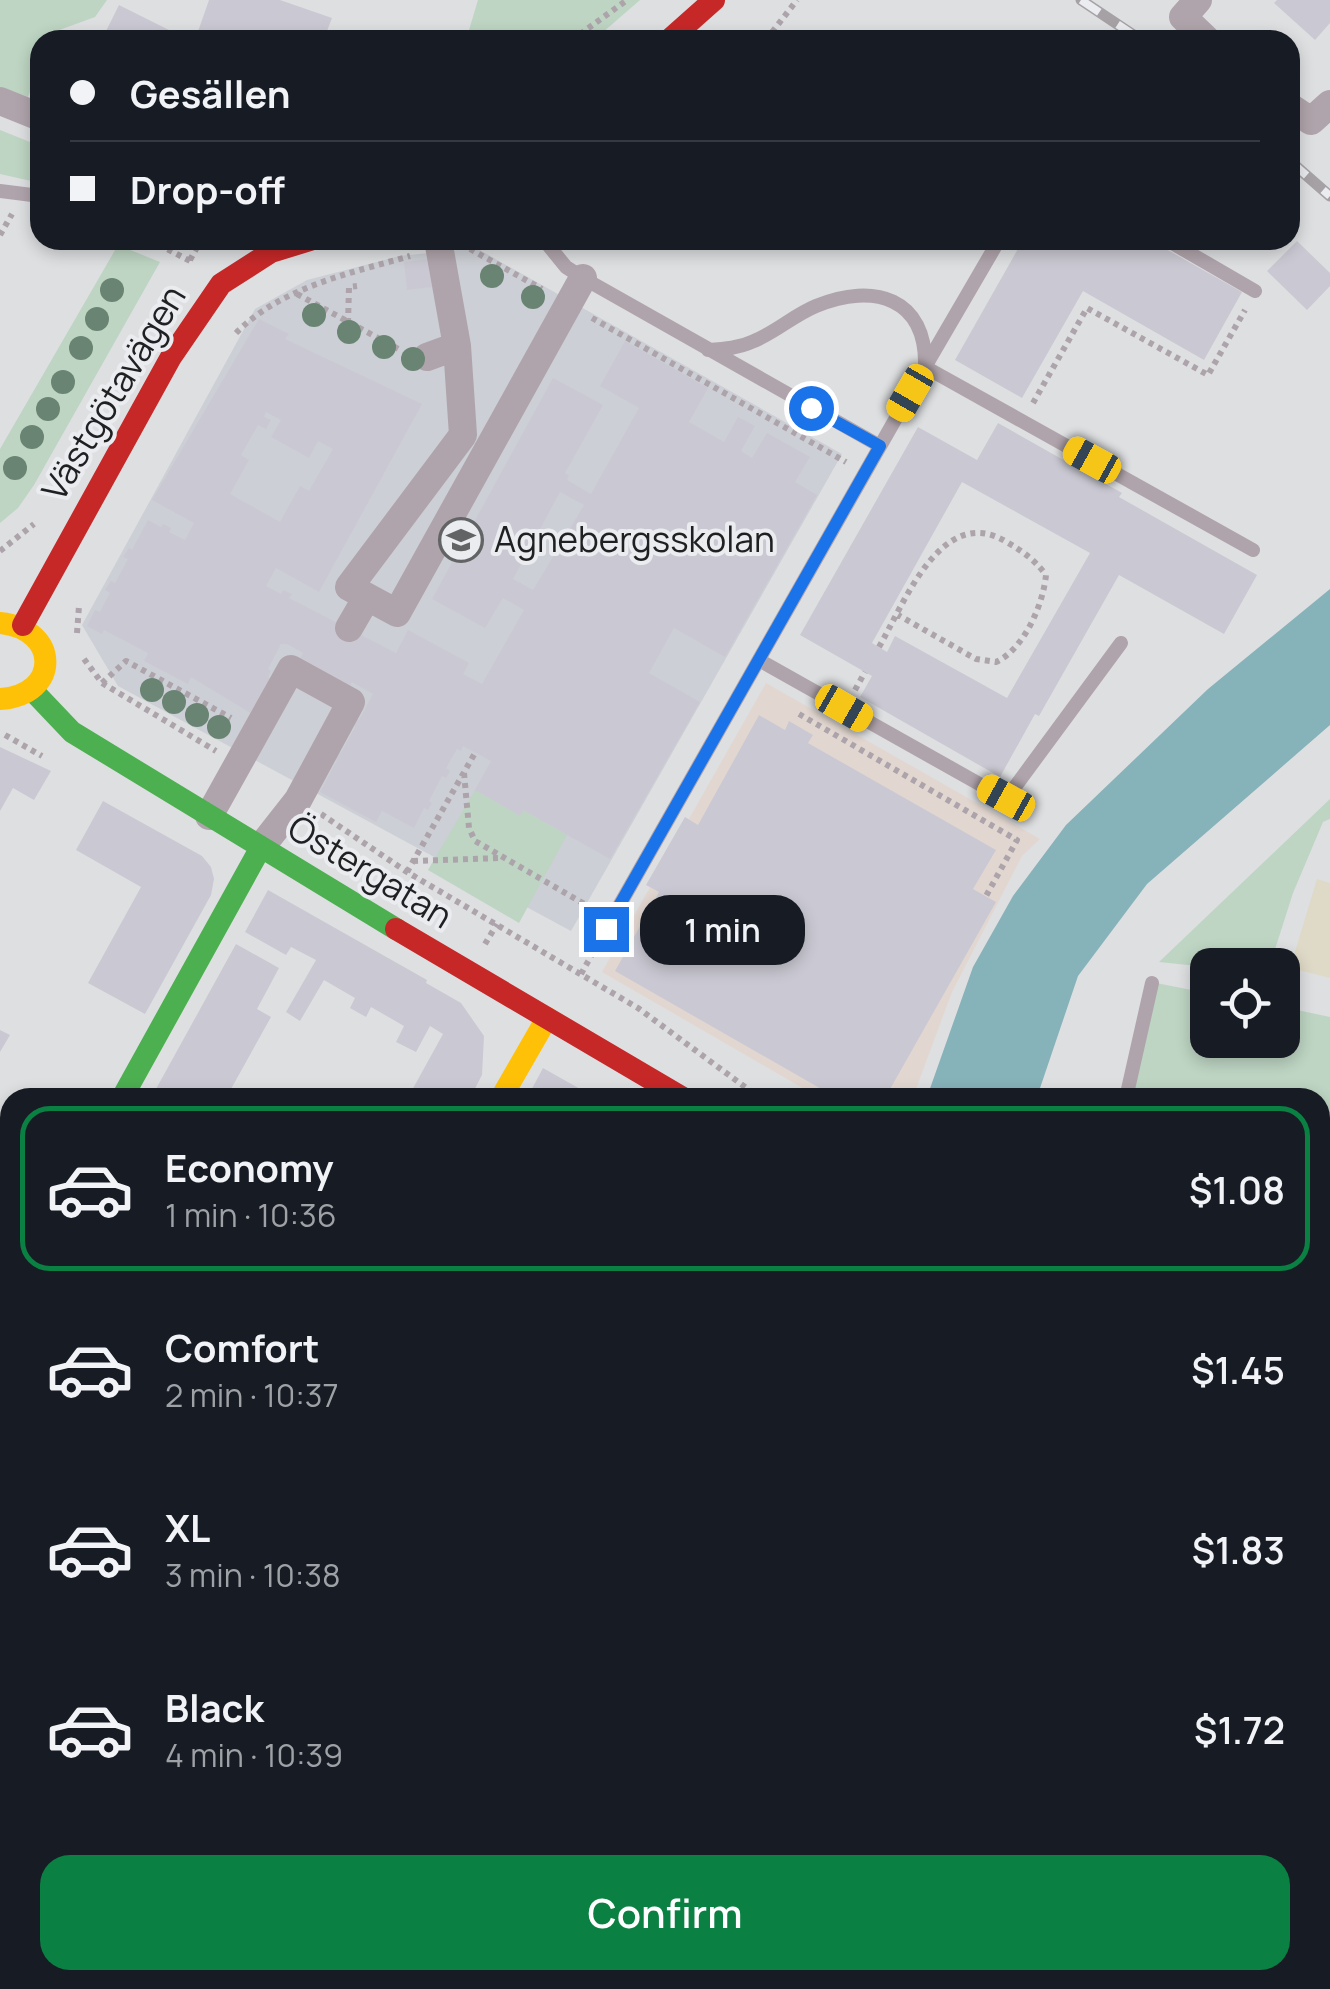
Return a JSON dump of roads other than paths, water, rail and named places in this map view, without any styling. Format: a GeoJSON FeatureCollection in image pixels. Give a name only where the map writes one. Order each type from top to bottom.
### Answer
{"type":"FeatureCollection","features":[{"type":"Feature","properties":{"kind":"street"},"geometry":{"type":"LineString","coordinates":[[681,30],[714,0]]}},
{"type":"Feature","properties":{"kind":"street"},"geometry":{"type":"LineString","coordinates":[[0,101],[30,112]]}},
{"type":"Feature","properties":{"kind":"street"},"geometry":{"type":"LineString","coordinates":[[1300,114],[1311,121],[1330,104]]}},
{"type":"Feature","properties":{"kind":"street","name":"Västgötavägen"},"geometry":{"type":"LineString","coordinates":[[11,624],[49,574],[172,357],[213,295],[263,250]]}},
{"type":"Feature","properties":{"kind":"street"},"geometry":{"type":"LineString","coordinates":[[440,250],[475,443],[397,613],[350,587],[475,443],[582,278]]}},
{"type":"Feature","properties":{"kind":"street"},"geometry":{"type":"LineString","coordinates":[[427,357],[457,346]]}},
{"type":"Feature","properties":{"kind":"street"},"geometry":{"type":"LineString","coordinates":[[349,628],[367,596]]}},
{"type":"Feature","properties":{"kind":"street"},"geometry":{"type":"LineString","coordinates":[[0,699],[22,698],[33,691],[46,668],[42,643],[11,624]]}},
{"type":"Feature","properties":{"kind":"street"},"geometry":{"type":"LineString","coordinates":[[127,1088],[260,847],[298,800],[351,702],[321,681],[291,668],[251,729],[239,765],[209,816]]}},
{"type":"Feature","properties":{"kind":"street","name":"Östergatan"},"geometry":{"type":"LineString","coordinates":[[33,691],[72,732],[666,1088]]}},
{"type":"Feature","properties":{"kind":"street"},"geometry":{"type":"LineString","coordinates":[[507,1088],[547,1018]]}},
{"type":"Feature","properties":{"kind":"lane"},"geometry":{"type":"LineString","coordinates":[[0,192],[30,195]]}},
{"type":"Feature","properties":{"kind":"lane"},"geometry":{"type":"LineString","coordinates":[[552,250],[582,278],[880,446]]}},
{"type":"Feature","properties":{"kind":"lane"},"geometry":{"type":"LineString","coordinates":[[609,924],[993,250]]}},
{"type":"Feature","properties":{"kind":"lane"},"geometry":{"type":"LineString","coordinates":[[1184,250],[1255,291]]}},
{"type":"Feature","properties":{"kind":"lane"},"geometry":{"type":"LineString","coordinates":[[708,350],[732,349],[757,340],[819,304],[840,298],[877,297],[910,311],[926,345],[926,367]]}},
{"type":"Feature","properties":{"kind":"lane"},"geometry":{"type":"LineString","coordinates":[[926,367],[1253,550]]}},
{"type":"Feature","properties":{"kind":"lane"},"geometry":{"type":"LineString","coordinates":[[759,660],[1006,798],[1121,644]]}},
{"type":"Feature","properties":{"kind":"lane"},"geometry":{"type":"LineString","coordinates":[[1128,1088],[1152,983]]}},
{"type":"Feature","properties":{"kind":"water"},"geometry":{"type":"Polygon","coordinates":[[[1330,589],[1330,725],[1147,884],[1078,976],[1040,1088],[930,1088],[973,967],[1013,896],[1066,825],[1208,689],[1330,589]]]}},
{"type":"Feature","properties":{"kind":"railway"},"geometry":{"type":"LineString","coordinates":[[1081,0],[1126,30]]}},
{"type":"Feature","properties":{"kind":"railway"},"geometry":{"type":"LineString","coordinates":[[1300,170],[1330,196]]}},
{"type":"Feature","properties":{"kind":"place","name":"Agnebergsskolan"},"geometry":{"type":"Point","coordinates":[461,540]}}]}
